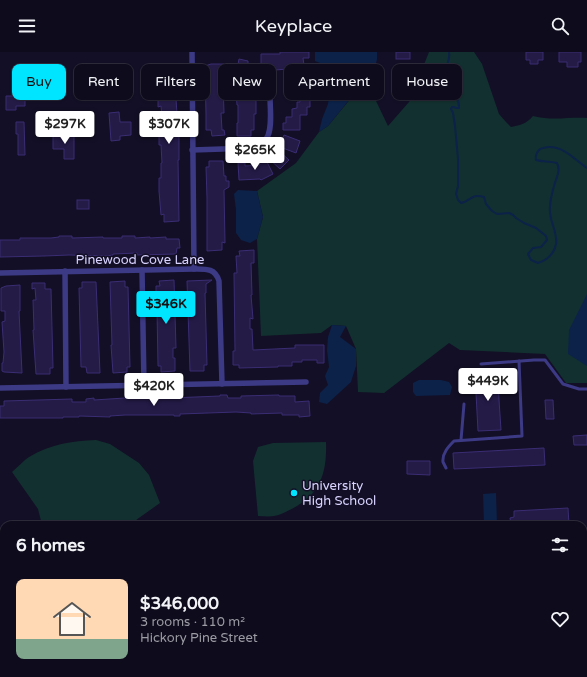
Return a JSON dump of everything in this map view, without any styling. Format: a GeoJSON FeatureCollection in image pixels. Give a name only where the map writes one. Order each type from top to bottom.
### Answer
{"type":"FeatureCollection","features":[{"type":"Feature","properties":{"kind":"street"},"geometry":{"type":"LineString","coordinates":[[192,52],[194,269]]}},
{"type":"Feature","properties":{"kind":"street"},"geometry":{"type":"LineString","coordinates":[[192,150],[253,148],[261,144],[267,139],[270,128],[270,100]]}},
{"type":"Feature","properties":{"kind":"street","name":"Pinewood Cove Lane"},"geometry":{"type":"LineString","coordinates":[[0,273],[194,269],[206,269],[215,272],[220,281],[222,384]]}},
{"type":"Feature","properties":{"kind":"street"},"geometry":{"type":"LineString","coordinates":[[142,270],[144,385]]}},
{"type":"Feature","properties":{"kind":"street"},"geometry":{"type":"LineString","coordinates":[[65,271],[66,387]]}},
{"type":"Feature","properties":{"kind":"street"},"geometry":{"type":"LineString","coordinates":[[0,388],[306,382]]}},
{"type":"Feature","properties":{"kind":"lane"},"geometry":{"type":"LineString","coordinates":[[481,364],[545,360],[563,384],[579,389],[587,389]]}},
{"type":"Feature","properties":{"kind":"lane"},"geometry":{"type":"LineString","coordinates":[[446,468],[443,462],[444,454],[454,441],[522,436],[519,361]]}},
{"type":"Feature","properties":{"kind":"lane"},"geometry":{"type":"LineString","coordinates":[[461,440],[464,404]]}},
{"type":"Feature","properties":{"kind":"green space"},"geometry":{"type":"Polygon","coordinates":[[[429,52],[474,52],[482,64],[499,114],[511,127],[523,124],[533,116],[553,119],[587,118],[587,383],[566,383],[545,354],[460,350],[449,343],[384,393],[358,392],[356,349],[346,326],[332,325],[321,333],[261,336],[257,239],[263,217],[257,191],[296,163],[319,132],[328,126],[349,100],[376,100],[388,126],[410,100],[462,100],[462,64],[424,64],[429,52]]]}},
{"type":"Feature","properties":{"kind":"green space"},"geometry":{"type":"Polygon","coordinates":[[[96,440],[110,444],[139,463],[149,475],[160,503],[135,521],[41,521],[38,509],[12,472],[29,457],[45,449],[78,441],[96,440]]]}},
{"type":"Feature","properties":{"kind":"green space"},"geometry":{"type":"Polygon","coordinates":[[[326,442],[324,470],[317,487],[312,494],[297,506],[283,513],[272,516],[258,516],[253,461],[258,447],[273,443],[326,442]]]}},
{"type":"Feature","properties":{"kind":"water"},"geometry":{"type":"Polygon","coordinates":[[[315,52],[377,52],[376,64],[322,64],[315,61],[315,52]]]}},
{"type":"Feature","properties":{"kind":"water"},"geometry":{"type":"Polygon","coordinates":[[[328,100],[349,100],[328,126],[319,132],[322,119],[328,100]]]}},
{"type":"Feature","properties":{"kind":"water"},"geometry":{"type":"Polygon","coordinates":[[[238,190],[257,191],[263,217],[257,239],[250,243],[241,240],[236,233],[234,194],[238,190]]]}},
{"type":"Feature","properties":{"kind":"water"},"geometry":{"type":"Polygon","coordinates":[[[587,294],[587,366],[568,354],[569,330],[587,294]]]}},
{"type":"Feature","properties":{"kind":"water"},"geometry":{"type":"Polygon","coordinates":[[[332,325],[346,326],[340,337],[356,349],[356,366],[351,382],[327,404],[319,402],[320,393],[328,385],[325,376],[329,367],[327,350],[328,337],[332,325]]]}},
{"type":"Feature","properties":{"kind":"water"},"geometry":{"type":"Polygon","coordinates":[[[419,380],[441,380],[449,382],[452,387],[450,395],[416,396],[413,392],[413,383],[419,380]]]}},
{"type":"Feature","properties":{"kind":"water"},"geometry":{"type":"Polygon","coordinates":[[[496,493],[497,521],[484,521],[483,494],[496,493]]]}},
{"type":"Feature","properties":{"kind":"building"},"geometry":{"type":"Polygon","coordinates":[[[280,52],[309,52],[309,58],[303,58],[304,64],[284,64],[284,69],[276,70],[276,64],[261,64],[261,54],[280,54],[280,52]]]}},
{"type":"Feature","properties":{"kind":"building"},"geometry":{"type":"Polygon","coordinates":[[[396,52],[410,52],[410,59],[396,59],[396,52]]]}},
{"type":"Feature","properties":{"kind":"building"},"geometry":{"type":"Polygon","coordinates":[[[526,52],[543,52],[543,60],[538,60],[538,64],[530,64],[530,60],[526,60],[526,52]]]}},
{"type":"Feature","properties":{"kind":"building"},"geometry":{"type":"Polygon","coordinates":[[[559,52],[581,52],[581,62],[578,62],[578,67],[567,67],[567,62],[559,62],[559,52]]]}},
{"type":"Feature","properties":{"kind":"building"},"geometry":{"type":"Polygon","coordinates":[[[239,59],[248,61],[248,64],[238,64],[239,59]]]}},
{"type":"Feature","properties":{"kind":"building"},"geometry":{"type":"Polygon","coordinates":[[[210,64],[218,64],[218,100],[224,100],[224,113],[221,113],[222,130],[224,130],[225,135],[212,136],[211,130],[206,130],[206,100],[210,100],[210,64]]]}},
{"type":"Feature","properties":{"kind":"building"},"geometry":{"type":"Polygon","coordinates":[[[6,96],[12,96],[12,100],[25,100],[25,106],[16,106],[16,110],[6,110],[6,96]]]}},
{"type":"Feature","properties":{"kind":"building"},"geometry":{"type":"Polygon","coordinates":[[[158,100],[176,100],[179,132],[179,221],[164,222],[164,214],[161,215],[159,178],[161,178],[162,163],[161,145],[159,145],[159,132],[160,117],[162,117],[161,106],[158,107],[158,100]]]}},
{"type":"Feature","properties":{"kind":"building"},"geometry":{"type":"Polygon","coordinates":[[[237,100],[256,100],[254,130],[251,130],[251,136],[237,136],[237,100]]]}},
{"type":"Feature","properties":{"kind":"building"},"geometry":{"type":"Polygon","coordinates":[[[300,100],[310,100],[310,107],[307,107],[307,115],[300,115],[300,130],[283,130],[283,123],[286,123],[286,117],[292,117],[292,109],[297,108],[297,102],[300,102],[300,100]]]}},
{"type":"Feature","properties":{"kind":"building"},"geometry":{"type":"Polygon","coordinates":[[[119,112],[120,122],[131,122],[131,135],[120,136],[120,140],[111,141],[109,113],[119,112]]]}},
{"type":"Feature","properties":{"kind":"building"},"geometry":{"type":"Polygon","coordinates":[[[16,122],[24,122],[25,155],[18,155],[18,134],[16,134],[16,122]]]}},
{"type":"Feature","properties":{"kind":"building"},"geometry":{"type":"Polygon","coordinates":[[[59,134],[74,134],[74,159],[64,159],[64,149],[53,149],[53,136],[59,136],[59,134]]]}},
{"type":"Feature","properties":{"kind":"building"},"geometry":{"type":"Polygon","coordinates":[[[284,135],[300,141],[296,153],[280,147],[284,135]]]}},
{"type":"Feature","properties":{"kind":"building"},"geometry":{"type":"Polygon","coordinates":[[[276,148],[289,160],[280,169],[268,158],[276,148]]]}},
{"type":"Feature","properties":{"kind":"building"},"geometry":{"type":"Polygon","coordinates":[[[265,158],[273,174],[261,180],[239,180],[238,163],[245,163],[245,166],[260,165],[259,161],[265,158]]]}},
{"type":"Feature","properties":{"kind":"building"},"geometry":{"type":"Polygon","coordinates":[[[209,161],[223,161],[224,176],[226,176],[226,181],[229,181],[229,187],[224,190],[225,243],[222,242],[222,250],[207,251],[206,167],[209,167],[209,161]]]}},
{"type":"Feature","properties":{"kind":"building"},"geometry":{"type":"Polygon","coordinates":[[[77,200],[89,200],[89,209],[77,209],[77,200]]]}},
{"type":"Feature","properties":{"kind":"building"},"geometry":{"type":"Polygon","coordinates":[[[59,236],[72,236],[72,238],[122,238],[122,236],[135,236],[135,238],[166,237],[166,239],[179,239],[180,248],[177,248],[176,254],[137,255],[137,253],[113,254],[106,256],[69,255],[0,257],[0,240],[20,240],[20,238],[51,238],[59,236]]]}},
{"type":"Feature","properties":{"kind":"building"},"geometry":{"type":"Polygon","coordinates":[[[254,250],[254,263],[251,263],[253,319],[250,318],[253,350],[295,348],[295,345],[324,345],[324,363],[317,363],[317,360],[302,360],[302,362],[292,362],[292,366],[239,368],[239,365],[233,365],[233,351],[235,351],[234,273],[237,273],[236,256],[240,256],[239,251],[254,250]]]}},
{"type":"Feature","properties":{"kind":"building"},"geometry":{"type":"Polygon","coordinates":[[[174,280],[176,348],[173,348],[173,358],[175,358],[175,371],[161,372],[161,366],[158,366],[156,286],[160,286],[159,281],[174,280]]]}},
{"type":"Feature","properties":{"kind":"building"},"geometry":{"type":"Polygon","coordinates":[[[212,280],[206,284],[205,293],[207,365],[204,365],[204,371],[190,371],[187,281],[212,280]]]}},
{"type":"Feature","properties":{"kind":"building"},"geometry":{"type":"Polygon","coordinates":[[[125,281],[125,287],[128,287],[130,367],[127,367],[127,372],[113,373],[110,282],[125,281]]]}},
{"type":"Feature","properties":{"kind":"building"},"geometry":{"type":"Polygon","coordinates":[[[82,282],[96,282],[100,373],[87,373],[86,367],[81,367],[79,288],[82,288],[82,282]]]}},
{"type":"Feature","properties":{"kind":"building"},"geometry":{"type":"Polygon","coordinates":[[[32,283],[45,283],[45,289],[51,289],[53,368],[50,368],[50,374],[36,374],[33,330],[33,300],[36,300],[35,288],[32,289],[32,283]]]}},
{"type":"Feature","properties":{"kind":"building"},"geometry":{"type":"Polygon","coordinates":[[[20,285],[19,311],[22,373],[4,372],[2,371],[4,352],[2,322],[5,321],[5,311],[1,311],[1,288],[20,285]]]}},
{"type":"Feature","properties":{"kind":"building"},"geometry":{"type":"Polygon","coordinates":[[[498,373],[501,430],[478,431],[475,374],[498,373]]]}},
{"type":"Feature","properties":{"kind":"building"},"geometry":{"type":"Polygon","coordinates":[[[227,395],[228,398],[241,398],[241,396],[295,396],[295,402],[309,401],[310,416],[299,417],[299,415],[282,415],[282,413],[251,414],[236,412],[180,414],[180,416],[125,415],[110,417],[79,416],[63,418],[0,418],[0,406],[4,406],[4,401],[72,399],[72,402],[86,402],[86,399],[94,398],[94,400],[227,395]]]}},
{"type":"Feature","properties":{"kind":"building"},"geometry":{"type":"Polygon","coordinates":[[[545,400],[553,400],[554,419],[546,419],[545,400]]]}},
{"type":"Feature","properties":{"kind":"building"},"geometry":{"type":"Polygon","coordinates":[[[587,435],[587,445],[574,445],[573,436],[587,435]]]}},
{"type":"Feature","properties":{"kind":"building"},"geometry":{"type":"Polygon","coordinates":[[[544,448],[545,465],[454,469],[453,453],[544,448]]]}},
{"type":"Feature","properties":{"kind":"building"},"geometry":{"type":"Polygon","coordinates":[[[407,461],[430,461],[430,475],[407,474],[407,461]]]}},
{"type":"Feature","properties":{"kind":"building"},"geometry":{"type":"Polygon","coordinates":[[[568,508],[569,521],[510,521],[510,518],[514,517],[514,511],[568,508]]]}},
{"type":"Feature","properties":{"kind":"waterway"},"geometry":{"type":"LineString","coordinates":[[449,52],[446,76],[459,104],[459,108],[452,107],[451,109],[455,126],[458,159],[458,186],[456,194],[461,203],[476,196],[484,197],[486,204],[497,214],[509,213],[524,223],[536,228],[546,236],[547,240],[541,247],[533,248],[528,254],[531,260],[538,263],[550,256],[554,251],[556,244],[556,235],[550,212],[550,205],[558,174],[558,166],[557,163],[536,160],[537,153],[540,149],[547,147],[560,149],[570,154],[587,168]]}},
{"type":"Feature","properties":{"kind":"place","name":"University High School"},"geometry":{"type":"Point","coordinates":[294,493]}}]}
